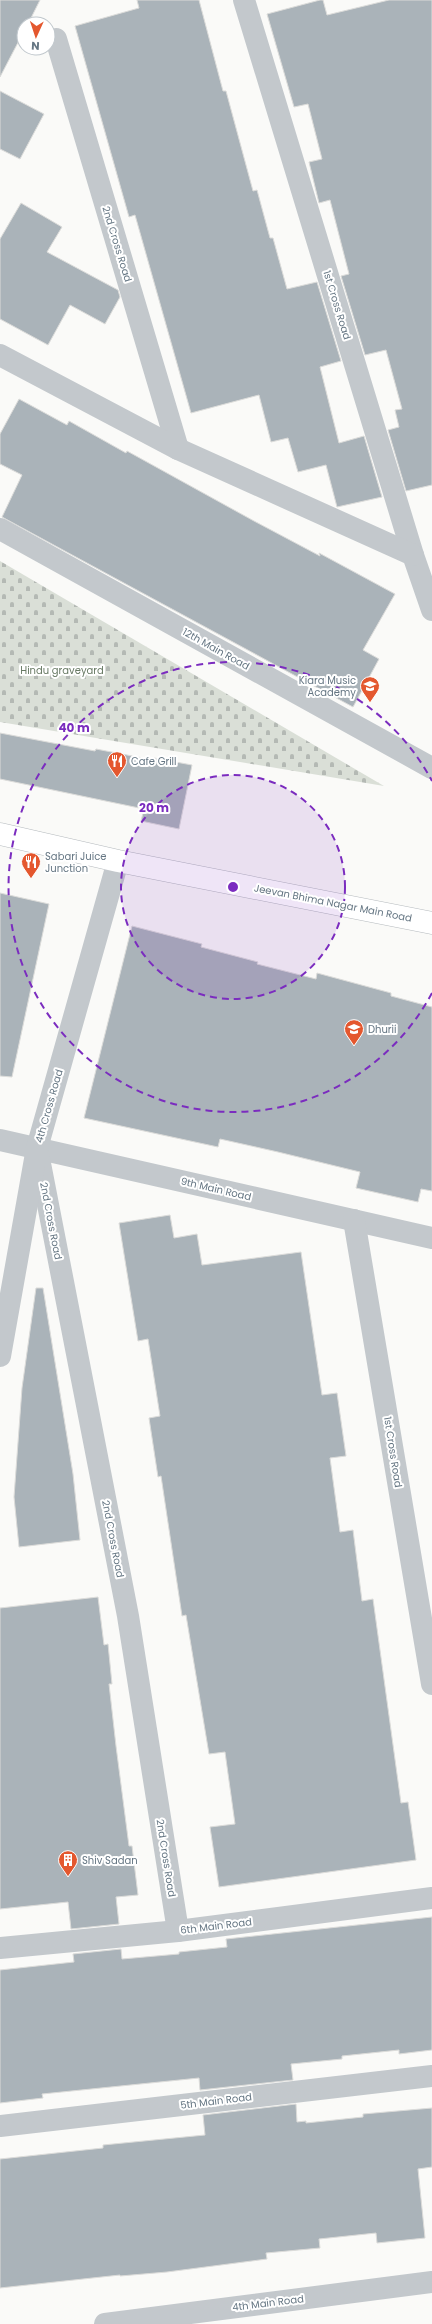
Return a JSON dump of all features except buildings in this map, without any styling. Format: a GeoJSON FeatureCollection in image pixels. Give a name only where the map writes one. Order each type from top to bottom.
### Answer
{"type":"FeatureCollection","features":[{"type":"Feature","properties":{"kind":"main road","name":"Jeevan Bhima Nagar Main Road"},"geometry":{"type":"LineString","coordinates":[[0,834],[118,861],[432,923]]}},
{"type":"Feature","properties":{"kind":"street","name":"1st Cross Road"},"geometry":{"type":"LineString","coordinates":[[244,0],[413,555],[432,610]]}},
{"type":"Feature","properties":{"kind":"street","name":"2nd Cross Road"},"geometry":{"type":"LineString","coordinates":[[56,39],[178,449]]}},
{"type":"Feature","properties":{"kind":"street"},"geometry":{"type":"LineString","coordinates":[[0,355],[178,449],[413,555]]}},
{"type":"Feature","properties":{"kind":"street","name":"12th Main Road"},"geometry":{"type":"LineString","coordinates":[[0,529],[432,768]]}},
{"type":"Feature","properties":{"kind":"street","name":"4th Cross Road"},"geometry":{"type":"LineString","coordinates":[[0,1356],[37,1148],[118,861]]}},
{"type":"Feature","properties":{"kind":"street","name":"9th Main Road"},"geometry":{"type":"LineString","coordinates":[[0,1140],[432,1238]]}},
{"type":"Feature","properties":{"kind":"street","name":"2nd Cross Road"},"geometry":{"type":"LineString","coordinates":[[37,1148],[128,1616],[178,1931]]}},
{"type":"Feature","properties":{"kind":"street","name":"1st Cross Road"},"geometry":{"type":"LineString","coordinates":[[354,1220],[432,1684]]}},
{"type":"Feature","properties":{"kind":"street","name":"6th Main Road"},"geometry":{"type":"LineString","coordinates":[[0,1948],[178,1931],[432,1898]]}},
{"type":"Feature","properties":{"kind":"street","name":"5th Main Road"},"geometry":{"type":"LineString","coordinates":[[0,2126],[432,2076]]}},
{"type":"Feature","properties":{"kind":"street","name":"4th Main Road"},"geometry":{"type":"LineString","coordinates":[[105,2324],[246,2315],[432,2282]]}},
{"type":"Feature","properties":{"kind":"green space","name":"Hindu graveyard"},"geometry":{"type":"Polygon","coordinates":[[[0,561],[384,786],[0,722],[0,561]]]}},
{"type":"Feature","properties":{"kind":"place","name":"Kiara Music Academy"},"geometry":{"type":"Point","coordinates":[370,703]}},
{"type":"Feature","properties":{"kind":"place","name":"Cafe Grill"},"geometry":{"type":"Point","coordinates":[117,778]}},
{"type":"Feature","properties":{"kind":"place","name":"Sabari Juice Junction"},"geometry":{"type":"Point","coordinates":[31,879]}},
{"type":"Feature","properties":{"kind":"place","name":"Dhurii"},"geometry":{"type":"Point","coordinates":[354,1046]}},
{"type":"Feature","properties":{"kind":"place","name":"Shiv Sadan"},"geometry":{"type":"Point","coordinates":[68,1877]}}]}
